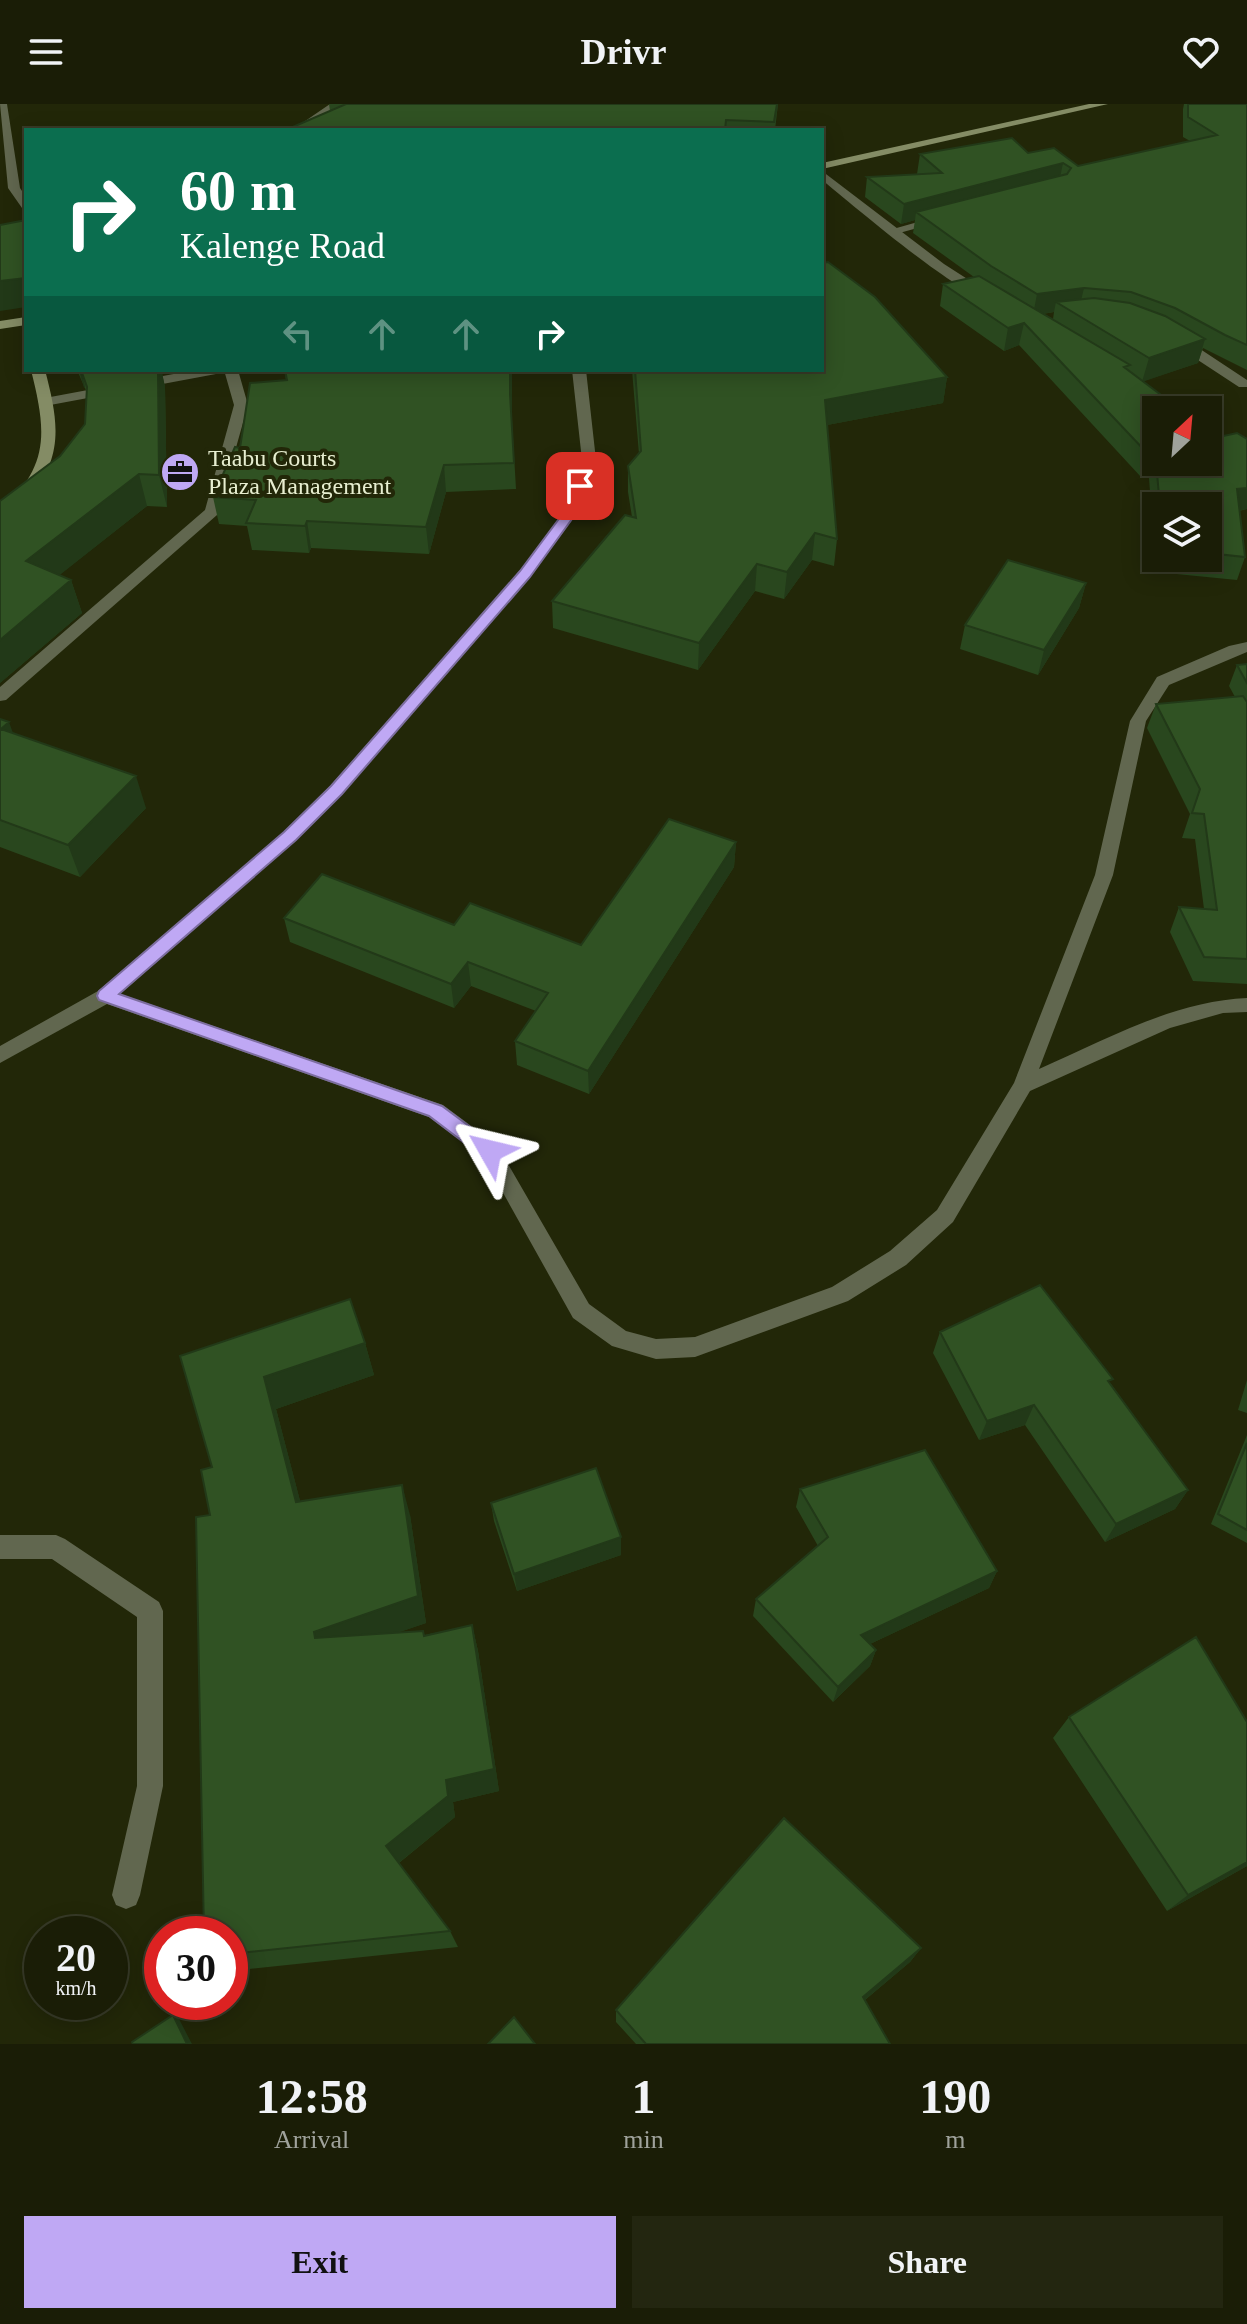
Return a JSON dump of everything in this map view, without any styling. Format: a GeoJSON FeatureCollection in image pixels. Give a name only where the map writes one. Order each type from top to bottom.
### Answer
{"type":"FeatureCollection","features":[{"type":"Feature","properties":{"kind":"main road"},"geometry":{"type":"LineString","coordinates":[[824,166],[1103,104]]}},
{"type":"Feature","properties":{"kind":"main road"},"geometry":{"type":"LineString","coordinates":[[0,325],[24,322]]}},
{"type":"Feature","properties":{"kind":"main road"},"geometry":{"type":"LineString","coordinates":[[0,517],[15,505],[42,471],[52,435],[38,372]]}},
{"type":"Feature","properties":{"kind":"street"},"geometry":{"type":"LineString","coordinates":[[2,104],[14,188],[24,203]]}},
{"type":"Feature","properties":{"kind":"street"},"geometry":{"type":"LineString","coordinates":[[300,128],[337,104]]}},
{"type":"Feature","properties":{"kind":"street"},"geometry":{"type":"LineString","coordinates":[[824,176],[940,267],[994,301]]}},
{"type":"Feature","properties":{"kind":"street"},"geometry":{"type":"LineString","coordinates":[[892,231],[952,216]]}},
{"type":"Feature","properties":{"kind":"street"},"geometry":{"type":"LineString","coordinates":[[1166,337],[1244,384]]}},
{"type":"Feature","properties":{"kind":"street"},"geometry":{"type":"LineString","coordinates":[[45,402],[205,372]]}},
{"type":"Feature","properties":{"kind":"street"},"geometry":{"type":"LineString","coordinates":[[0,696],[212,512],[241,405],[232,372]]}},
{"type":"Feature","properties":{"kind":"street"},"geometry":{"type":"LineString","coordinates":[[0,1055],[105,996],[318,809],[525,574],[571,512],[589,460],[579,372]]}},
{"type":"Feature","properties":{"kind":"street"},"geometry":{"type":"LineString","coordinates":[[105,996],[436,1111],[490,1151],[581,1311],[620,1339],[656,1349],[695,1347],[826,1299],[898,1258],[945,1216],[1023,1085],[1104,875],[1138,721],[1163,681],[1235,649],[1247,647]]}},
{"type":"Feature","properties":{"kind":"street"},"geometry":{"type":"LineString","coordinates":[[1023,1085],[1165,1022],[1223,1006],[1247,1005]]}},
{"type":"Feature","properties":{"kind":"street"},"geometry":{"type":"LineString","coordinates":[[0,1547],[56,1547],[150,1611],[150,1786],[126,1895]]}},
{"type":"Feature","properties":{"kind":"building"},"geometry":{"type":"Polygon","coordinates":[[[346,104],[777,104],[774,122],[726,120],[725,128],[295,126],[346,104]]]}},
{"type":"Feature","properties":{"kind":"building"},"geometry":{"type":"Polygon","coordinates":[[[1188,104],[1247,104],[1247,345],[1175,308],[1131,292],[1084,288],[1037,294],[991,266],[916,212],[1067,174],[1071,168],[1063,163],[904,204],[867,177],[942,173],[920,154],[1012,138],[1028,153],[1054,148],[1078,166],[1217,135],[1188,117],[1188,104]]]}},
{"type":"Feature","properties":{"kind":"building"},"geometry":{"type":"Polygon","coordinates":[[[24,220],[24,278],[0,281],[0,225],[24,220]]]}},
{"type":"Feature","properties":{"kind":"building"},"geometry":{"type":"Polygon","coordinates":[[[828,262],[875,297],[947,377],[825,400],[837,539],[815,533],[787,572],[757,564],[699,643],[552,601],[625,515],[636,518],[628,466],[641,451],[635,372],[824,372],[824,263],[828,262]]]}},
{"type":"Feature","properties":{"kind":"building"},"geometry":{"type":"Polygon","coordinates":[[[979,276],[1130,365],[1124,367],[1162,396],[1142,396],[1142,448],[1024,323],[1008,328],[943,284],[979,276]]]}},
{"type":"Feature","properties":{"kind":"building"},"geometry":{"type":"Polygon","coordinates":[[[1094,298],[1130,303],[1165,316],[1205,339],[1149,358],[1056,302],[1094,298]]]}},
{"type":"Feature","properties":{"kind":"building"},"geometry":{"type":"Polygon","coordinates":[[[82,372],[158,372],[159,475],[139,474],[26,561],[71,580],[0,640],[0,501],[60,456],[85,424],[87,387],[82,372]]]}},
{"type":"Feature","properties":{"kind":"building"},"geometry":{"type":"Polygon","coordinates":[[[285,372],[510,372],[514,463],[444,465],[426,527],[307,521],[305,526],[246,523],[256,500],[213,497],[235,447],[240,448],[250,383],[287,380],[285,372]]]}},
{"type":"Feature","properties":{"kind":"building"},"geometry":{"type":"Polygon","coordinates":[[[1237,433],[1247,439],[1247,488],[1237,489],[1245,557],[1222,555],[1222,492],[1159,492],[1157,476],[1222,476],[1222,436],[1237,433]]]}},
{"type":"Feature","properties":{"kind":"building"},"geometry":{"type":"Polygon","coordinates":[[[1008,560],[1086,583],[1044,650],[965,625],[1008,560]]]}},
{"type":"Feature","properties":{"kind":"building"},"geometry":{"type":"Polygon","coordinates":[[[1247,664],[1247,683],[1237,665],[1247,664]]]}},
{"type":"Feature","properties":{"kind":"building"},"geometry":{"type":"Polygon","coordinates":[[[1243,696],[1247,702],[1247,959],[1204,957],[1179,907],[1217,910],[1204,814],[1192,813],[1200,789],[1156,704],[1243,696]]]}},
{"type":"Feature","properties":{"kind":"building"},"geometry":{"type":"Polygon","coordinates":[[[0,719],[9,722],[1,729],[136,776],[68,845],[0,820],[0,719]]]}},
{"type":"Feature","properties":{"kind":"building"},"geometry":{"type":"Polygon","coordinates":[[[669,819],[736,842],[588,1071],[515,1041],[548,993],[468,962],[451,984],[284,918],[322,874],[454,925],[470,903],[581,945],[669,819]]]}},
{"type":"Feature","properties":{"kind":"building"},"geometry":{"type":"Polygon","coordinates":[[[1040,1285],[1113,1379],[1108,1381],[1188,1490],[1116,1524],[1034,1405],[987,1421],[940,1332],[1040,1285]]]}},
{"type":"Feature","properties":{"kind":"building"},"geometry":{"type":"Polygon","coordinates":[[[350,1299],[365,1343],[264,1377],[296,1502],[402,1485],[418,1596],[314,1632],[315,1638],[423,1631],[424,1636],[472,1625],[494,1769],[446,1780],[448,1796],[386,1846],[450,1931],[248,1952],[248,1916],[204,1916],[196,1517],[210,1515],[201,1470],[212,1467],[180,1356],[350,1299]]]}},
{"type":"Feature","properties":{"kind":"building"},"geometry":{"type":"Polygon","coordinates":[[[1247,1443],[1247,1530],[1218,1514],[1247,1443]]]}},
{"type":"Feature","properties":{"kind":"building"},"geometry":{"type":"Polygon","coordinates":[[[925,1450],[997,1571],[861,1635],[876,1650],[838,1687],[756,1599],[828,1537],[800,1489],[925,1450]]]}},
{"type":"Feature","properties":{"kind":"building"},"geometry":{"type":"Polygon","coordinates":[[[596,1468],[621,1537],[514,1574],[491,1503],[596,1468]]]}},
{"type":"Feature","properties":{"kind":"building"},"geometry":{"type":"Polygon","coordinates":[[[1196,1637],[1247,1722],[1247,1862],[1188,1895],[1069,1717],[1196,1637]]]}},
{"type":"Feature","properties":{"kind":"building"},"geometry":{"type":"Polygon","coordinates":[[[784,1818],[921,1948],[863,1997],[890,2044],[646,2044],[616,2010],[784,1818]]]}},
{"type":"Feature","properties":{"kind":"building"},"geometry":{"type":"Polygon","coordinates":[[[514,2017],[535,2044],[488,2044],[514,2017]]]}},
{"type":"Feature","properties":{"kind":"building"},"geometry":{"type":"Polygon","coordinates":[[[165,2020],[175,2020],[187,2044],[133,2044],[165,2020]]]}},
{"type":"Feature","properties":{"kind":"place","name":"Taabu Courts Plaza Management"},"geometry":{"type":"Point","coordinates":[180,472]}},
{"type":"Feature","properties":{"kind":"route"},"geometry":{"type":"LineString","coordinates":[[490,1151],[436,1111],[105,996],[290,836],[336,790],[525,574],[571,512],[580,486]]}}]}
